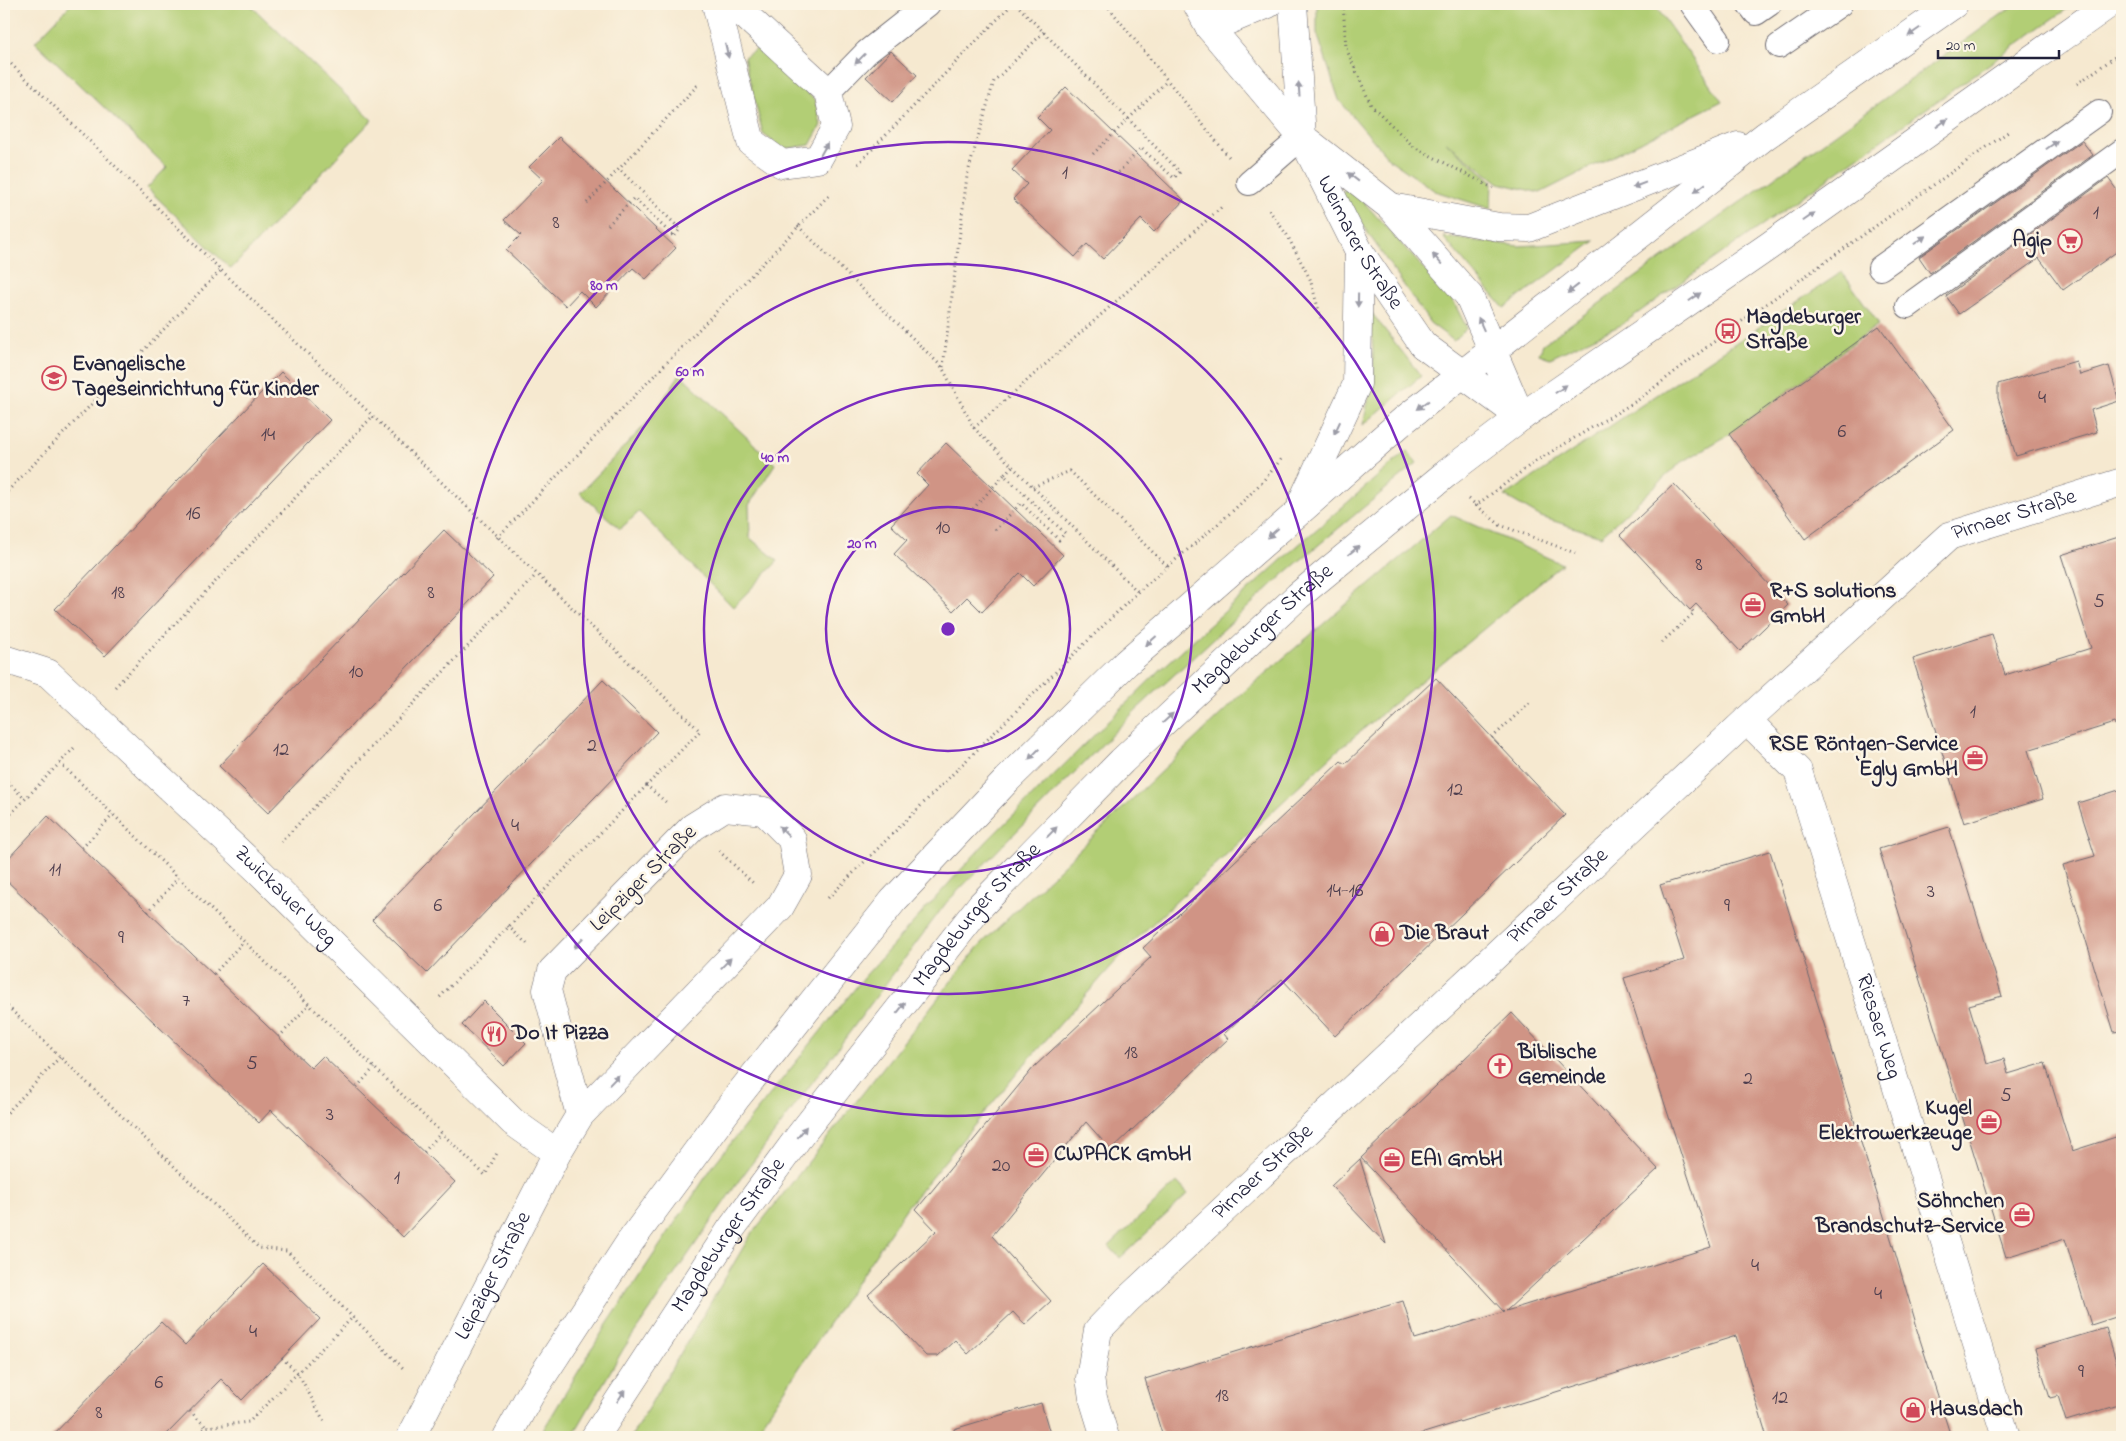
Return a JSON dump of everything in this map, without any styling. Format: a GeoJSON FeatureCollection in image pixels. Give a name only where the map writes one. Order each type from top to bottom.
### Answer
{"type":"FeatureCollection","features":[{"type":"Feature","properties":{"kind":"street"},"geometry":{"type":"LineString","coordinates":[[716,4],[751,142],[782,164],[818,159],[836,127],[828,92],[734,4]]}},
{"type":"Feature","properties":{"kind":"street","name":"Weimarer Straße"},"geometry":{"type":"LineString","coordinates":[[1176,4],[1213,16]]}},
{"type":"Feature","properties":{"kind":"street","name":"Weimarer Straße"},"geometry":{"type":"LineString","coordinates":[[1197,4],[1213,16],[1302,137],[1359,251],[1423,345],[1462,376],[1520,417]]}},
{"type":"Feature","properties":{"kind":"street"},"geometry":{"type":"LineString","coordinates":[[1213,16],[1268,4]]}},
{"type":"Feature","properties":{"kind":"street"},"geometry":{"type":"LineString","coordinates":[[1293,4],[1302,137]]}},
{"type":"Feature","properties":{"kind":"street"},"geometry":{"type":"LineString","coordinates":[[507,1437],[530,1395],[630,1242],[737,1097],[892,901],[1007,780],[1126,663],[1298,510],[1404,420],[1766,136],[1954,4]]}},
{"type":"Feature","properties":{"kind":"street","name":"Magdeburger Straße"},"geometry":{"type":"LineString","coordinates":[[595,1437],[731,1229],[798,1138],[981,905],[1122,761],[1298,596],[1447,473],[1520,417],[1770,246],[2109,4]]}},
{"type":"Feature","properties":{"kind":"street"},"geometry":{"type":"LineString","coordinates":[[1391,207],[1499,227],[1529,228],[1766,136]]}},
{"type":"Feature","properties":{"kind":"street","name":"Weimarer Straße"},"geometry":{"type":"LineString","coordinates":[[1302,137],[1391,207],[1469,296],[1520,417]]}},
{"type":"Feature","properties":{"kind":"street"},"geometry":{"type":"LineString","coordinates":[[1298,510],[1357,384],[1359,251]]}},
{"type":"Feature","properties":{"kind":"street","name":"Pirnaer Straße"},"geometry":{"type":"LineString","coordinates":[[1105,1437],[1093,1398],[1090,1378],[1098,1330],[1127,1300],[1747,720],[1949,536],[2122,482]]}},
{"type":"Feature","properties":{"kind":"street","name":"Zwickauer Weg"},"geometry":{"type":"LineString","coordinates":[[4,659],[48,673],[256,868],[513,1122],[557,1153]]}},
{"type":"Feature","properties":{"kind":"street","name":"Riesaer Weg"},"geometry":{"type":"LineString","coordinates":[[1747,720],[1798,772],[2006,1437]]}},
{"type":"Feature","properties":{"kind":"street","name":"Leipziger Straße"},"geometry":{"type":"LineString","coordinates":[[411,1437],[557,1153],[580,1115],[780,907],[798,875],[792,839],[764,811],[725,807],[693,827],[552,971],[547,990],[580,1115]]}},
{"type":"Feature","properties":{"kind":"lane"},"geometry":{"type":"LineString","coordinates":[[828,92],[867,52],[928,4]]}},
{"type":"Feature","properties":{"kind":"lane"},"geometry":{"type":"LineString","coordinates":[[1692,4],[1718,40]]}},
{"type":"Feature","properties":{"kind":"lane"},"geometry":{"type":"LineString","coordinates":[[1778,46],[1840,4]]}},
{"type":"Feature","properties":{"kind":"lane"},"geometry":{"type":"LineString","coordinates":[[1880,268],[2099,112]]}},
{"type":"Feature","properties":{"kind":"lane"},"geometry":{"type":"LineString","coordinates":[[1249,183],[1302,137]]}},
{"type":"Feature","properties":{"kind":"lane"},"geometry":{"type":"LineString","coordinates":[[1908,306],[2122,151]]}},
{"type":"Feature","properties":{"kind":"path"},"geometry":{"type":"LineString","coordinates":[[968,8],[972,4]]}},
{"type":"Feature","properties":{"kind":"path"},"geometry":{"type":"LineString","coordinates":[[854,168],[1012,4]]}},
{"type":"Feature","properties":{"kind":"path"},"geometry":{"type":"LineString","coordinates":[[1016,4],[1180,172],[1174,178],[1141,148],[1116,175]]}},
{"type":"Feature","properties":{"kind":"path"},"geometry":{"type":"LineString","coordinates":[[1342,4],[1346,48],[1371,105],[1414,147],[1495,189]]}},
{"type":"Feature","properties":{"kind":"path"},"geometry":{"type":"LineString","coordinates":[[942,367],[967,176],[994,81],[1044,32]]}},
{"type":"Feature","properties":{"kind":"path"},"geometry":{"type":"LineString","coordinates":[[2076,84],[2122,52]]}},
{"type":"Feature","properties":{"kind":"path"},"geometry":{"type":"LineString","coordinates":[[4,57],[220,270],[700,731],[414,1024]]}},
{"type":"Feature","properties":{"kind":"path"},"geometry":{"type":"LineString","coordinates":[[587,204],[697,86],[733,76]]}},
{"type":"Feature","properties":{"kind":"path"},"geometry":{"type":"LineString","coordinates":[[1094,154],[1167,81]]}},
{"type":"Feature","properties":{"kind":"path"},"geometry":{"type":"LineString","coordinates":[[1575,553],[1500,525],[1475,506],[1536,461],[1638,400],[1728,331],[2012,130]]}},
{"type":"Feature","properties":{"kind":"path"},"geometry":{"type":"LineString","coordinates":[[608,225],[634,198],[674,237],[680,229],[619,169]]}},
{"type":"Feature","properties":{"kind":"path"},"geometry":{"type":"LineString","coordinates":[[974,428],[1249,183]]}},
{"type":"Feature","properties":{"kind":"path"},"geometry":{"type":"LineString","coordinates":[[498,538],[835,188]]}},
{"type":"Feature","properties":{"kind":"path"},"geometry":{"type":"LineString","coordinates":[[798,226],[942,367],[974,428],[1138,592]]}},
{"type":"Feature","properties":{"kind":"path"},"geometry":{"type":"LineString","coordinates":[[4,495],[220,270]]}},
{"type":"Feature","properties":{"kind":"path"},"geometry":{"type":"LineString","coordinates":[[4,821],[60,764],[96,717],[372,417]]}},
{"type":"Feature","properties":{"kind":"path"},"geometry":{"type":"LineString","coordinates":[[972,509],[1012,466]]}},
{"type":"Feature","properties":{"kind":"path"},"geometry":{"type":"LineString","coordinates":[[1033,487],[1070,470],[1166,566]]}},
{"type":"Feature","properties":{"kind":"path"},"geometry":{"type":"LineString","coordinates":[[995,530],[1021,503],[1059,540],[1065,533],[1004,475]]}},
{"type":"Feature","properties":{"kind":"path"},"geometry":{"type":"LineString","coordinates":[[869,857],[1039,687],[1166,566],[1222,518]]}},
{"type":"Feature","properties":{"kind":"path"},"geometry":{"type":"LineString","coordinates":[[256,868],[536,575]]}},
{"type":"Feature","properties":{"kind":"path"},"geometry":{"type":"LineString","coordinates":[[1662,642],[1694,613],[1690,609]]}},
{"type":"Feature","properties":{"kind":"path"},"geometry":{"type":"LineString","coordinates":[[1492,738],[1530,702]]}},
{"type":"Feature","properties":{"kind":"path"},"geometry":{"type":"LineString","coordinates":[[60,764],[485,1175],[513,1122]]}},
{"type":"Feature","properties":{"kind":"path"},"geometry":{"type":"LineString","coordinates":[[4,778],[25,799]]}},
{"type":"Feature","properties":{"kind":"path"},"geometry":{"type":"LineString","coordinates":[[646,785],[780,907]]}},
{"type":"Feature","properties":{"kind":"path"},"geometry":{"type":"LineString","coordinates":[[82,848],[113,815]]}},
{"type":"Feature","properties":{"kind":"path"},"geometry":{"type":"LineString","coordinates":[[148,912],[178,878]]}},
{"type":"Feature","properties":{"kind":"path"},"geometry":{"type":"LineString","coordinates":[[214,974],[244,942]]}},
{"type":"Feature","properties":{"kind":"path"},"geometry":{"type":"LineString","coordinates":[[4,1003],[259,1248],[288,1251],[397,1363],[432,1395]]}},
{"type":"Feature","properties":{"kind":"path"},"geometry":{"type":"LineString","coordinates":[[279,1037],[309,1005]]}},
{"type":"Feature","properties":{"kind":"path"},"geometry":{"type":"LineString","coordinates":[[4,1116],[60,1057]]}},
{"type":"Feature","properties":{"kind":"path"},"geometry":{"type":"LineString","coordinates":[[357,1087],[374,1068]]}},
{"type":"Feature","properties":{"kind":"path"},"geometry":{"type":"LineString","coordinates":[[424,1152],[441,1133]]}},
{"type":"Feature","properties":{"kind":"path"},"geometry":{"type":"LineString","coordinates":[[196,1437],[206,1427],[249,1422],[353,1317]]}},
{"type":"Feature","properties":{"kind":"path"},"geometry":{"type":"LineString","coordinates":[[282,1358],[298,1373],[325,1423]]}},
{"type":"Feature","properties":{"kind":"path"},"geometry":{"type":"LineString","coordinates":[[190,1411],[206,1427]]}},
{"type":"Feature","properties":{"kind":"green space"},"geometry":{"type":"Polygon","coordinates":[[[71,4],[249,4],[372,120],[231,269],[147,188],[167,167],[35,42],[71,4]]]}},
{"type":"Feature","properties":{"kind":"green space"},"geometry":{"type":"Polygon","coordinates":[[[1317,4],[1654,4],[1722,101],[1540,193],[1499,183],[1446,142],[1492,181],[1491,209],[1435,191],[1389,159],[1339,100],[1317,33],[1317,4]]]}},
{"type":"Feature","properties":{"kind":"green space"},"geometry":{"type":"Polygon","coordinates":[[[2016,4],[2074,4],[1621,325],[1550,358],[1539,354],[1543,344],[2016,4]]]}},
{"type":"Feature","properties":{"kind":"green space"},"geometry":{"type":"Polygon","coordinates":[[[757,49],[815,100],[821,125],[810,145],[783,149],[763,134],[744,57],[757,49]]]}},
{"type":"Feature","properties":{"kind":"green space"},"geometry":{"type":"Polygon","coordinates":[[[1350,187],[1453,301],[1467,328],[1454,341],[1430,323],[1341,194],[1350,187]]]}},
{"type":"Feature","properties":{"kind":"green space"},"geometry":{"type":"Polygon","coordinates":[[[1443,237],[1519,246],[1595,241],[1504,308],[1443,237]]]}},
{"type":"Feature","properties":{"kind":"green space"},"geometry":{"type":"Polygon","coordinates":[[[1842,272],[1879,324],[1728,435],[1679,464],[1601,536],[1541,517],[1505,496],[1842,272]]]}},
{"type":"Feature","properties":{"kind":"green space"},"geometry":{"type":"Polygon","coordinates":[[[1371,312],[1421,376],[1363,425],[1374,373],[1371,312]]]}},
{"type":"Feature","properties":{"kind":"green space"},"geometry":{"type":"Polygon","coordinates":[[[680,374],[775,464],[749,505],[750,538],[778,561],[733,607],[639,512],[620,529],[580,493],[650,420],[680,374]]]}},
{"type":"Feature","properties":{"kind":"green space"},"geometry":{"type":"Polygon","coordinates":[[[1407,451],[1417,463],[1285,573],[1137,709],[946,903],[738,1182],[624,1348],[572,1437],[539,1437],[604,1329],[715,1163],[865,976],[987,841],[1157,673],[1288,554],[1407,451]]]}},
{"type":"Feature","properties":{"kind":"green space"},"geometry":{"type":"Polygon","coordinates":[[[1451,515],[1562,564],[1337,751],[1133,942],[1028,1060],[907,1207],[753,1437],[631,1437],[750,1236],[979,946],[1246,690],[1451,515]]]}},
{"type":"Feature","properties":{"kind":"green space"},"geometry":{"type":"Polygon","coordinates":[[[1177,1182],[1188,1194],[1120,1258],[1109,1246],[1177,1182]]]}},
{"type":"Feature","properties":{"kind":"building"},"geometry":{"type":"Polygon","coordinates":[[[891,51],[917,75],[893,102],[866,77],[891,51]]]}},
{"type":"Feature","properties":{"kind":"building"},"geometry":{"type":"Polygon","coordinates":[[[1066,87],[1184,200],[1154,232],[1141,219],[1103,259],[1087,244],[1075,257],[1013,199],[1027,184],[1012,170],[1050,130],[1037,117],[1066,87]]]}},
{"type":"Feature","properties":{"kind":"building"},"geometry":{"type":"Polygon","coordinates":[[[559,137],[676,248],[646,279],[633,268],[596,307],[580,291],[566,306],[506,250],[521,235],[504,220],[543,180],[529,167],[559,137]]]}},
{"type":"Feature","properties":{"kind":"building"},"geometry":{"type":"Polygon","coordinates":[[[2082,141],[2093,155],[1930,273],[1919,257],[2082,141]]]}},
{"type":"Feature","properties":{"kind":"building"},"geometry":{"type":"Polygon","coordinates":[[[2108,178],[2122,197],[2122,248],[2063,290],[2039,258],[1959,314],[1946,296],[2108,178]]]}},
{"type":"Feature","properties":{"kind":"building"},"geometry":{"type":"Polygon","coordinates":[[[1879,326],[1954,430],[1805,539],[1729,434],[1879,326]]]}},
{"type":"Feature","properties":{"kind":"building"},"geometry":{"type":"Polygon","coordinates":[[[2076,361],[2080,375],[2109,366],[2119,401],[2091,410],[2097,432],[2016,456],[1998,398],[1998,384],[2076,361]]]}},
{"type":"Feature","properties":{"kind":"building"},"geometry":{"type":"Polygon","coordinates":[[[281,372],[330,420],[105,656],[55,609],[281,372]]]}},
{"type":"Feature","properties":{"kind":"building"},"geometry":{"type":"Polygon","coordinates":[[[946,443],[1063,555],[1033,586],[1020,573],[982,612],[967,597],[953,611],[894,554],[907,540],[891,525],[928,485],[917,474],[946,443]]]}},
{"type":"Feature","properties":{"kind":"building"},"geometry":{"type":"Polygon","coordinates":[[[1674,484],[1788,605],[1740,651],[1696,604],[1690,610],[1620,535],[1674,484]]]}},
{"type":"Feature","properties":{"kind":"building"},"geometry":{"type":"Polygon","coordinates":[[[444,530],[493,577],[268,813],[219,766],[444,530]]]}},
{"type":"Feature","properties":{"kind":"building"},"geometry":{"type":"Polygon","coordinates":[[[2122,536],[2122,724],[2115,725],[2114,723],[2028,750],[2043,799],[1964,823],[1913,659],[1992,634],[2005,675],[2091,648],[2061,555],[2122,536]]]}},
{"type":"Feature","properties":{"kind":"building"},"geometry":{"type":"Polygon","coordinates":[[[1436,678],[1565,815],[1335,1036],[1282,979],[1224,1034],[1228,1039],[1111,1150],[1086,1122],[992,1236],[1051,1301],[1025,1325],[1013,1312],[968,1354],[955,1340],[938,1356],[926,1356],[868,1295],[936,1231],[916,1210],[1034,1067],[1151,957],[1143,948],[1341,761],[1345,764],[1436,678]]]}},
{"type":"Feature","properties":{"kind":"building"},"geometry":{"type":"Polygon","coordinates":[[[603,680],[657,732],[427,973],[372,920],[603,680]]]}},
{"type":"Feature","properties":{"kind":"building"},"geometry":{"type":"Polygon","coordinates":[[[2122,789],[2122,1031],[2114,1032],[2063,865],[2095,856],[2078,803],[2122,789]]]}},
{"type":"Feature","properties":{"kind":"building"},"geometry":{"type":"Polygon","coordinates":[[[48,816],[311,1068],[323,1056],[455,1182],[403,1237],[271,1110],[259,1123],[4,878],[4,863],[48,816]]]}},
{"type":"Feature","properties":{"kind":"building"},"geometry":{"type":"Polygon","coordinates":[[[1949,827],[2002,996],[1969,1005],[1987,1064],[2004,1059],[2008,1074],[2045,1063],[2072,1151],[2122,1135],[2122,1315],[2091,1325],[2065,1239],[2006,1257],[1879,849],[1949,827]]]}},
{"type":"Feature","properties":{"kind":"building"},"geometry":{"type":"Polygon","coordinates":[[[1770,851],[1951,1437],[1767,1437],[1736,1336],[1411,1437],[1163,1437],[1145,1379],[1403,1301],[1415,1339],[1504,1312],[1361,1158],[1512,1013],[1658,1169],[1506,1311],[1711,1247],[1624,978],[1684,960],[1660,885],[1770,851]]]}},
{"type":"Feature","properties":{"kind":"building","name":"Do It Pizza"},"geometry":{"type":"Polygon","coordinates":[[[484,1001],[526,1043],[504,1066],[462,1025],[484,1001]]]}},
{"type":"Feature","properties":{"kind":"building"},"geometry":{"type":"Polygon","coordinates":[[[1360,1159],[1386,1244],[1331,1186],[1360,1159]]]}},
{"type":"Feature","properties":{"kind":"building"},"geometry":{"type":"Polygon","coordinates":[[[263,1264],[320,1319],[242,1400],[221,1379],[164,1437],[51,1437],[161,1322],[185,1345],[263,1264]]]}},
{"type":"Feature","properties":{"kind":"building"},"geometry":{"type":"Polygon","coordinates":[[[2106,1328],[2122,1381],[2122,1404],[2066,1421],[2058,1396],[2050,1398],[2035,1349],[2106,1328]]]}},
{"type":"Feature","properties":{"kind":"building"},"geometry":{"type":"Polygon","coordinates":[[[1041,1403],[1051,1437],[955,1437],[954,1429],[1041,1403]]]}},
{"type":"Feature","properties":{"kind":"place","name":"Agip"},"geometry":{"type":"Point","coordinates":[2070,241]}},
{"type":"Feature","properties":{"kind":"place","name":"Magdeburger Straße"},"geometry":{"type":"Point","coordinates":[1728,331]}},
{"type":"Feature","properties":{"kind":"place","name":"Evangelische Tageseinrichtung für Kinder"},"geometry":{"type":"Point","coordinates":[54,378]}},
{"type":"Feature","properties":{"kind":"place","name":"R+S solutions GmbH"},"geometry":{"type":"Point","coordinates":[1753,605]}},
{"type":"Feature","properties":{"kind":"place","name":"RSE Röntgen-Service Egly GmbH"},"geometry":{"type":"Point","coordinates":[1975,758]}},
{"type":"Feature","properties":{"kind":"place","name":"Die Braut"},"geometry":{"type":"Point","coordinates":[1382,934]}},
{"type":"Feature","properties":{"kind":"place","name":"Do It Pizza"},"geometry":{"type":"Point","coordinates":[494,1034]}},
{"type":"Feature","properties":{"kind":"place","name":"Biblische Gemeinde"},"geometry":{"type":"Point","coordinates":[1500,1066]}},
{"type":"Feature","properties":{"kind":"place","name":"Kugel Elektrowerkzeuge"},"geometry":{"type":"Point","coordinates":[1989,1122]}},
{"type":"Feature","properties":{"kind":"place","name":"CWPACK GmbH"},"geometry":{"type":"Point","coordinates":[1036,1155]}},
{"type":"Feature","properties":{"kind":"place","name":"EAI GmbH"},"geometry":{"type":"Point","coordinates":[1392,1160]}},
{"type":"Feature","properties":{"kind":"place","name":"Söhnchen Brandschutz-Service"},"geometry":{"type":"Point","coordinates":[2022,1215]}},
{"type":"Feature","properties":{"kind":"place","name":"Hausdach"},"geometry":{"type":"Point","coordinates":[1913,1410]}}]}
